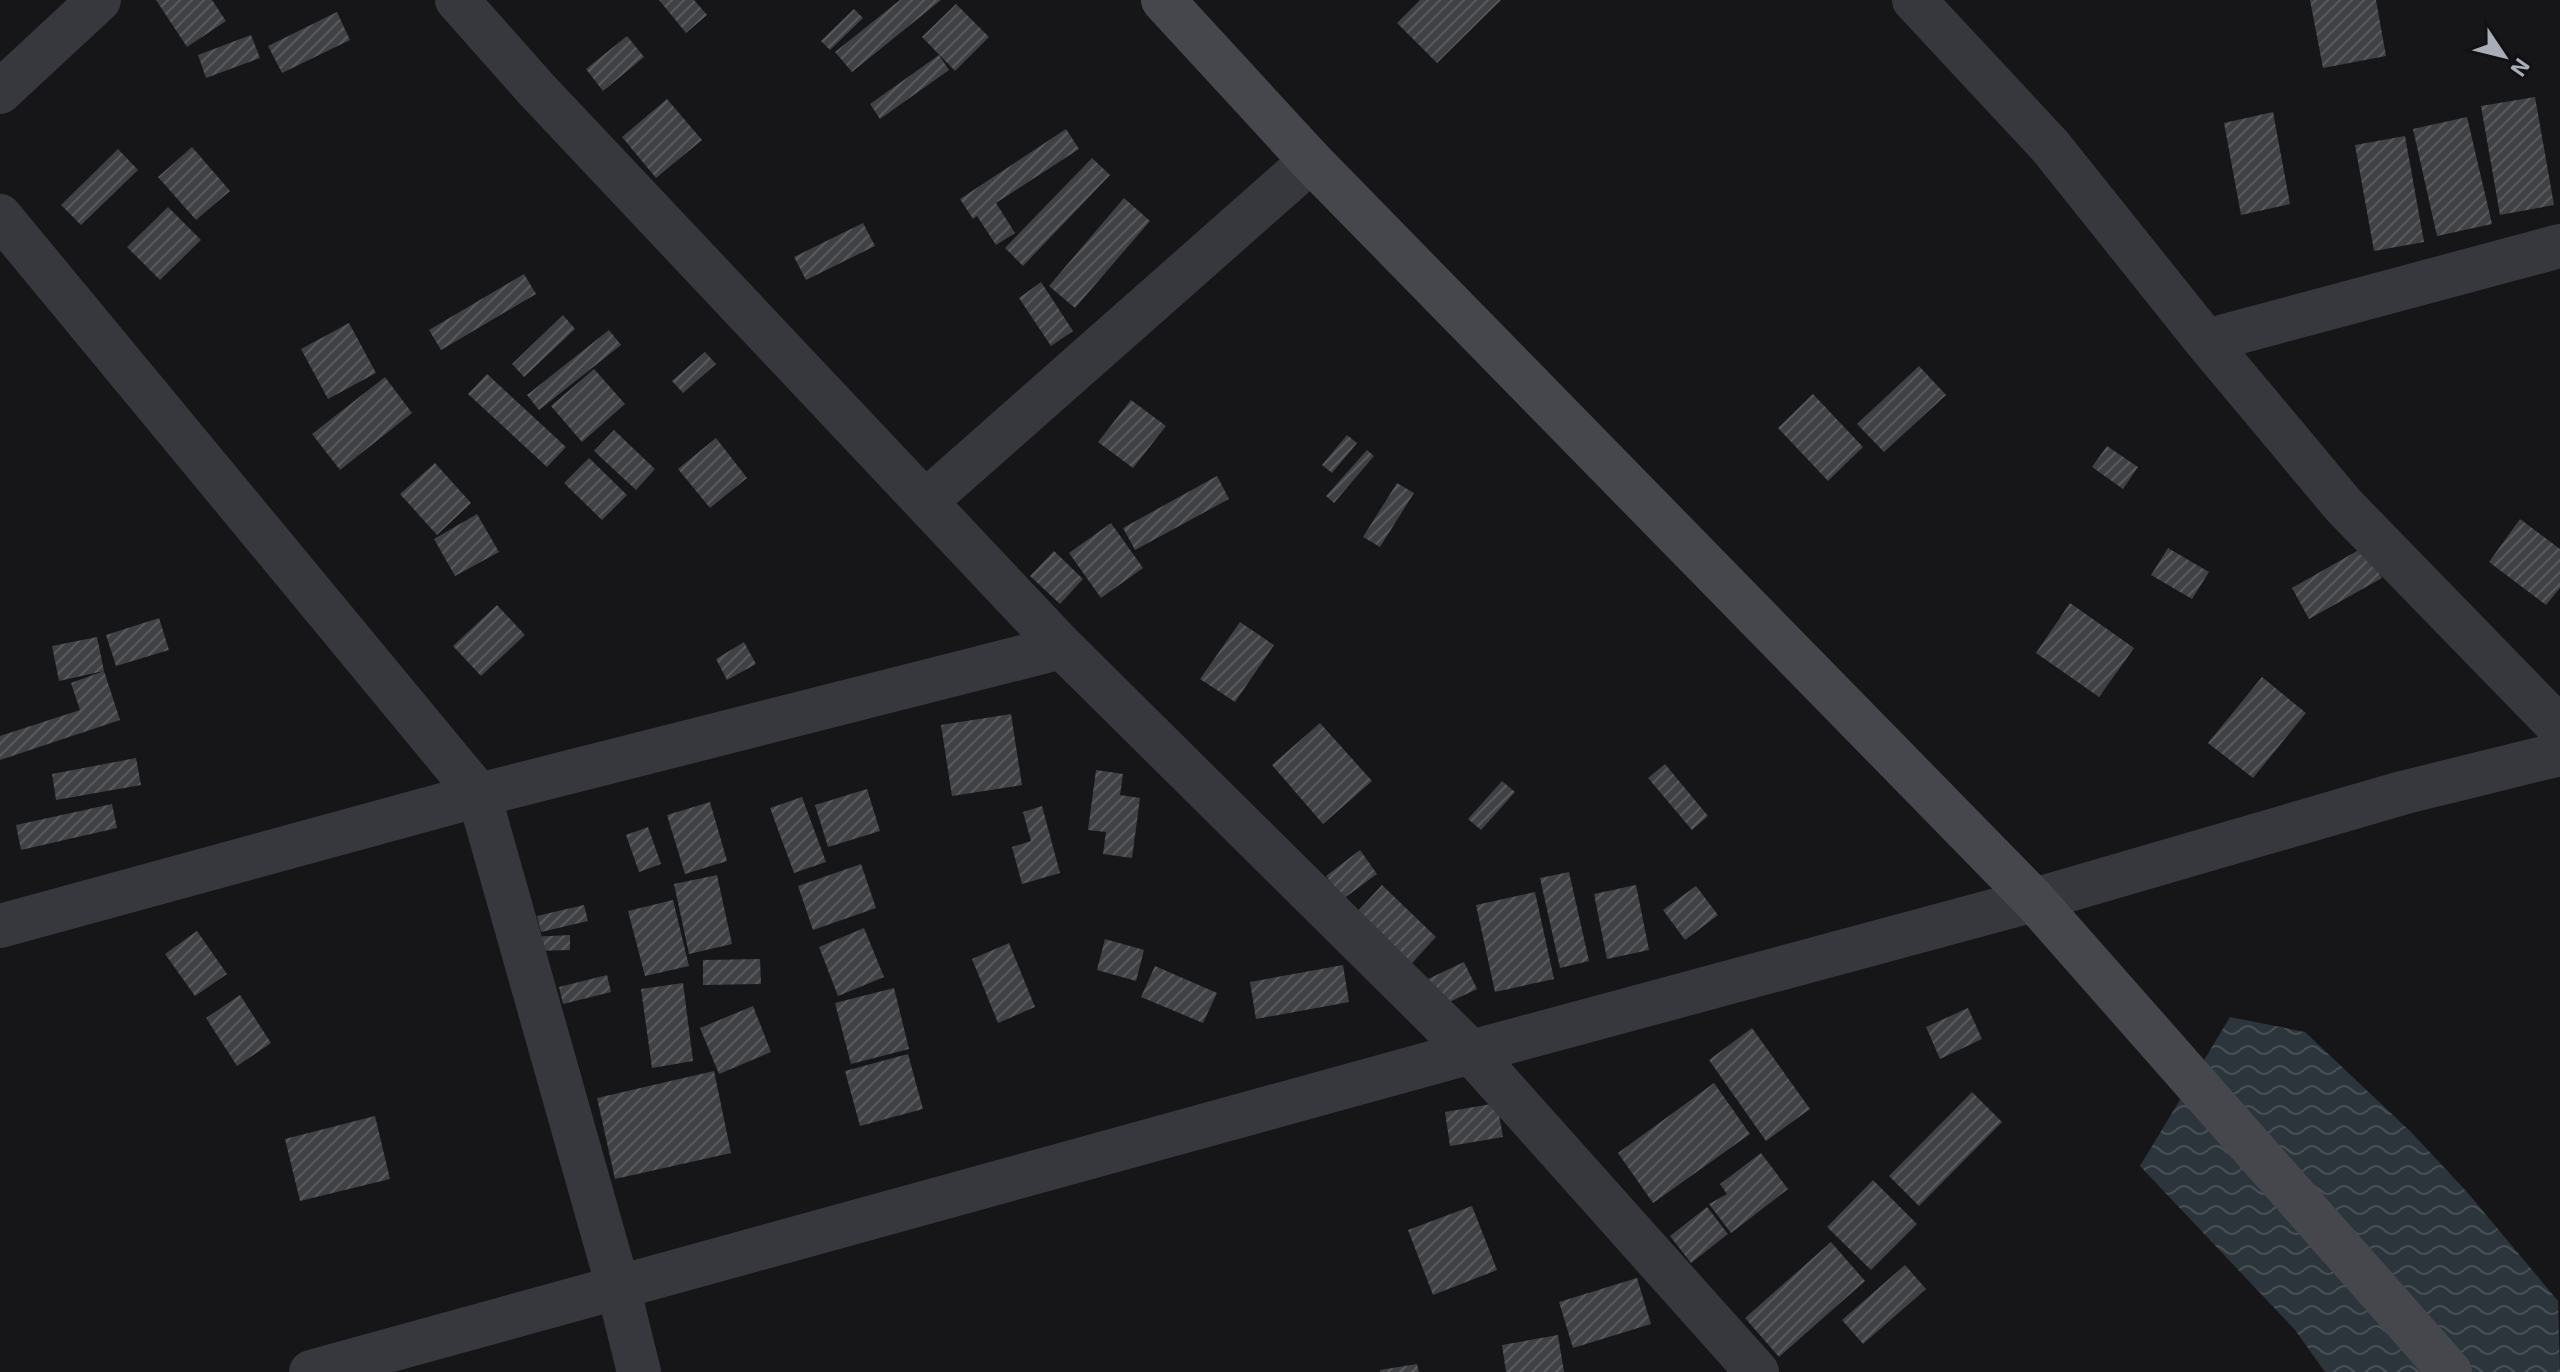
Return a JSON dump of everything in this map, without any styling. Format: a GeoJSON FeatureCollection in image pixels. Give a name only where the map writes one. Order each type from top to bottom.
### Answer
{"type":"FeatureCollection","features":[{"type":"Feature","properties":{"kind":"street"},"geometry":{"type":"LineString","coordinates":[[0,92],[99,0]]}},
{"type":"Feature","properties":{"kind":"street"},"geometry":{"type":"LineString","coordinates":[[457,0],[536,89],[1062,647],[1471,1052],[1757,1372]]}},
{"type":"Feature","properties":{"kind":"street"},"geometry":{"type":"LineString","coordinates":[[1163,0],[1311,161],[2034,900],[2450,1372]]}},
{"type":"Feature","properties":{"kind":"street"},"geometry":{"type":"LineString","coordinates":[[1914,0],[2050,146],[2206,341],[2344,506],[2560,728]]}},
{"type":"Feature","properties":{"kind":"street"},"geometry":{"type":"LineString","coordinates":[[925,502],[1311,161]]}},
{"type":"Feature","properties":{"kind":"street"},"geometry":{"type":"LineString","coordinates":[[0,216],[479,795],[618,1287],[639,1372]]}},
{"type":"Feature","properties":{"kind":"street"},"geometry":{"type":"LineString","coordinates":[[2206,341],[2560,246]]}},
{"type":"Feature","properties":{"kind":"street"},"geometry":{"type":"LineString","coordinates":[[0,926],[479,795],[1062,647]]}},
{"type":"Feature","properties":{"kind":"street"},"geometry":{"type":"LineString","coordinates":[[311,1372],[2034,900],[2402,793],[2560,754]]}},
{"type":"Feature","properties":{"kind":"water"},"geometry":{"type":"Polygon","coordinates":[[[2230,1017],[2305,1032],[2411,1132],[2467,1192],[2558,1301],[2560,1372],[2325,1372],[2295,1330],[2140,1166],[2230,1017]]]}},
{"type":"Feature","properties":{"kind":"building"},"geometry":{"type":"Polygon","coordinates":[[[156,0],[212,0],[226,21],[187,47],[156,0]]]}},
{"type":"Feature","properties":{"kind":"building"},"geometry":{"type":"Polygon","coordinates":[[[659,0],[694,0],[707,15],[686,33],[659,0]]]}},
{"type":"Feature","properties":{"kind":"building"},"geometry":{"type":"Polygon","coordinates":[[[900,0],[941,0],[852,72],[835,52],[900,0]]]}},
{"type":"Feature","properties":{"kind":"building"},"geometry":{"type":"Polygon","coordinates":[[[1420,0],[1501,0],[1437,63],[1397,23],[1420,0]]]}},
{"type":"Feature","properties":{"kind":"building"},"geometry":{"type":"Polygon","coordinates":[[[2310,0],[2376,0],[2386,56],[2323,68],[2310,0]]]}},
{"type":"Feature","properties":{"kind":"building"},"geometry":{"type":"Polygon","coordinates":[[[956,4],[989,37],[955,71],[922,37],[956,4]]]}},
{"type":"Feature","properties":{"kind":"building"},"geometry":{"type":"Polygon","coordinates":[[[854,9],[863,18],[830,50],[821,41],[854,9]]]}},
{"type":"Feature","properties":{"kind":"building"},"geometry":{"type":"Polygon","coordinates":[[[337,12],[350,40],[282,73],[268,46],[337,12]]]}},
{"type":"Feature","properties":{"kind":"building"},"geometry":{"type":"Polygon","coordinates":[[[251,35],[260,58],[206,78],[198,55],[251,35]]]}},
{"type":"Feature","properties":{"kind":"building"},"geometry":{"type":"Polygon","coordinates":[[[627,36],[644,57],[603,91],[586,69],[627,36]]]}},
{"type":"Feature","properties":{"kind":"building"},"geometry":{"type":"Polygon","coordinates":[[[939,55],[949,70],[880,119],[870,104],[939,55]]]}},
{"type":"Feature","properties":{"kind":"building"},"geometry":{"type":"Polygon","coordinates":[[[2535,97],[2554,205],[2500,215],[2481,106],[2535,97]]]}},
{"type":"Feature","properties":{"kind":"building"},"geometry":{"type":"Polygon","coordinates":[[[667,99],[702,140],[656,178],[622,137],[667,99]]]}},
{"type":"Feature","properties":{"kind":"building"},"geometry":{"type":"Polygon","coordinates":[[[2273,112],[2290,204],[2241,215],[2224,123],[2273,112]]]}},
{"type":"Feature","properties":{"kind":"building"},"geometry":{"type":"Polygon","coordinates":[[[2467,117],[2492,224],[2437,236],[2413,129],[2467,117]]]}},
{"type":"Feature","properties":{"kind":"building"},"geometry":{"type":"Polygon","coordinates":[[[1066,129],[1079,149],[996,203],[1015,233],[996,245],[977,216],[973,219],[960,199],[1066,129]]]}},
{"type":"Feature","properties":{"kind":"building"},"geometry":{"type":"Polygon","coordinates":[[[2405,136],[2424,242],[2374,251],[2355,145],[2405,136]]]}},
{"type":"Feature","properties":{"kind":"building"},"geometry":{"type":"Polygon","coordinates":[[[192,147],[230,191],[196,220],[158,177],[192,147]]]}},
{"type":"Feature","properties":{"kind":"building"},"geometry":{"type":"Polygon","coordinates":[[[118,149],[138,170],[81,225],[61,205],[118,149]]]}},
{"type":"Feature","properties":{"kind":"building"},"geometry":{"type":"Polygon","coordinates":[[[1092,158],[1110,175],[1023,266],[1005,248],[1092,158]]]}},
{"type":"Feature","properties":{"kind":"building"},"geometry":{"type":"Polygon","coordinates":[[[1124,198],[1150,221],[1075,308],[1049,286],[1124,198]]]}},
{"type":"Feature","properties":{"kind":"building"},"geometry":{"type":"Polygon","coordinates":[[[168,207],[201,240],[160,280],[127,247],[168,207]]]}},
{"type":"Feature","properties":{"kind":"building"},"geometry":{"type":"Polygon","coordinates":[[[863,223],[875,246],[806,280],[794,257],[863,223]]]}},
{"type":"Feature","properties":{"kind":"building"},"geometry":{"type":"Polygon","coordinates":[[[524,274],[536,294],[441,350],[429,330],[524,274]]]}},
{"type":"Feature","properties":{"kind":"building"},"geometry":{"type":"Polygon","coordinates":[[[1041,282],[1073,331],[1051,346],[1019,298],[1041,282]]]}},
{"type":"Feature","properties":{"kind":"building"},"geometry":{"type":"Polygon","coordinates":[[[563,315],[575,329],[524,377],[512,364],[563,315]]]}},
{"type":"Feature","properties":{"kind":"building"},"geometry":{"type":"Polygon","coordinates":[[[349,323],[376,373],[328,399],[301,349],[349,323]]]}},
{"type":"Feature","properties":{"kind":"building"},"geometry":{"type":"Polygon","coordinates":[[[609,330],[621,345],[539,410],[527,395],[609,330]]]}},
{"type":"Feature","properties":{"kind":"building"},"geometry":{"type":"Polygon","coordinates":[[[705,352],[716,364],[683,393],[672,381],[705,352]]]}},
{"type":"Feature","properties":{"kind":"building"},"geometry":{"type":"Polygon","coordinates":[[[1919,366],[1946,395],[1884,452],[1857,424],[1919,366]]]}},
{"type":"Feature","properties":{"kind":"building"},"geometry":{"type":"Polygon","coordinates":[[[594,369],[625,404],[582,442],[551,406],[594,369]]]}},
{"type":"Feature","properties":{"kind":"building"},"geometry":{"type":"Polygon","coordinates":[[[487,374],[566,447],[547,467],[468,394],[487,374]]]}},
{"type":"Feature","properties":{"kind":"building"},"geometry":{"type":"Polygon","coordinates":[[[385,377],[412,413],[340,470],[312,434],[385,377]]]}},
{"type":"Feature","properties":{"kind":"building"},"geometry":{"type":"Polygon","coordinates":[[[1813,394],[1863,447],[1828,481],[1778,428],[1813,394]]]}},
{"type":"Feature","properties":{"kind":"building"},"geometry":{"type":"Polygon","coordinates":[[[1131,400],[1166,426],[1133,468],[1098,442],[1131,400]]]}},
{"type":"Feature","properties":{"kind":"building"},"geometry":{"type":"Polygon","coordinates":[[[614,430],[655,469],[636,490],[594,451],[614,430]]]}},
{"type":"Feature","properties":{"kind":"building"},"geometry":{"type":"Polygon","coordinates":[[[1347,435],[1357,443],[1332,473],[1322,465],[1347,435]]]}},
{"type":"Feature","properties":{"kind":"building"},"geometry":{"type":"Polygon","coordinates":[[[716,438],[747,478],[710,508],[678,469],[716,438]]]}},
{"type":"Feature","properties":{"kind":"building"},"geometry":{"type":"Polygon","coordinates":[[[2107,446],[2138,467],[2123,489],[2092,467],[2107,446]]]}},
{"type":"Feature","properties":{"kind":"building"},"geometry":{"type":"Polygon","coordinates":[[[1367,450],[1374,456],[1334,503],[1326,496],[1367,450]]]}},
{"type":"Feature","properties":{"kind":"building"},"geometry":{"type":"Polygon","coordinates":[[[589,458],[627,495],[602,520],[564,483],[589,458]]]}},
{"type":"Feature","properties":{"kind":"building"},"geometry":{"type":"Polygon","coordinates":[[[435,463],[471,503],[437,535],[400,494],[435,463]]]}},
{"type":"Feature","properties":{"kind":"building"},"geometry":{"type":"Polygon","coordinates":[[[1217,476],[1229,499],[1135,550],[1123,528],[1217,476]]]}},
{"type":"Feature","properties":{"kind":"building"},"geometry":{"type":"Polygon","coordinates":[[[1397,483],[1414,493],[1380,547],[1363,537],[1397,483]]]}},
{"type":"Feature","properties":{"kind":"building"},"geometry":{"type":"Polygon","coordinates":[[[477,514],[499,552],[455,576],[434,539],[477,514]]]}},
{"type":"Feature","properties":{"kind":"building"},"geometry":{"type":"Polygon","coordinates":[[[2520,519],[2560,549],[2560,588],[2546,605],[2489,562],[2520,519]]]}},
{"type":"Feature","properties":{"kind":"building"},"geometry":{"type":"Polygon","coordinates":[[[1111,523],[1143,568],[1101,598],[1069,553],[1111,523]]]}},
{"type":"Feature","properties":{"kind":"building"},"geometry":{"type":"Polygon","coordinates":[[[2364,547],[2382,578],[2309,619],[2292,588],[2364,547]]]}},
{"type":"Feature","properties":{"kind":"building"},"geometry":{"type":"Polygon","coordinates":[[[2168,548],[2209,572],[2192,599],[2151,575],[2168,548]]]}},
{"type":"Feature","properties":{"kind":"building"},"geometry":{"type":"Polygon","coordinates":[[[1054,551],[1083,579],[1060,604],[1030,576],[1054,551]]]}},
{"type":"Feature","properties":{"kind":"building"},"geometry":{"type":"Polygon","coordinates":[[[2070,603],[2134,648],[2099,697],[2036,653],[2070,603]]]}},
{"type":"Feature","properties":{"kind":"building"},"geometry":{"type":"Polygon","coordinates":[[[497,605],[525,635],[481,676],[453,646],[497,605]]]}},
{"type":"Feature","properties":{"kind":"building"},"geometry":{"type":"Polygon","coordinates":[[[159,618],[169,650],[116,666],[106,635],[159,618]]]}},
{"type":"Feature","properties":{"kind":"building"},"geometry":{"type":"Polygon","coordinates":[[[1240,622],[1274,645],[1235,702],[1200,679],[1240,622]]]}},
{"type":"Feature","properties":{"kind":"building"},"geometry":{"type":"Polygon","coordinates":[[[97,637],[104,671],[59,681],[52,646],[97,637]]]}},
{"type":"Feature","properties":{"kind":"building"},"geometry":{"type":"Polygon","coordinates":[[[744,642],[756,664],[727,680],[716,659],[744,642]]]}},
{"type":"Feature","properties":{"kind":"building"},"geometry":{"type":"Polygon","coordinates":[[[104,671],[120,720],[0,760],[0,736],[80,710],[71,683],[104,671]]]}},
{"type":"Feature","properties":{"kind":"building"},"geometry":{"type":"Polygon","coordinates":[[[2262,677],[2306,713],[2253,778],[2208,743],[2262,677]]]}},
{"type":"Feature","properties":{"kind":"building"},"geometry":{"type":"Polygon","coordinates":[[[1011,714],[1022,785],[952,796],[941,725],[1011,714]]]}},
{"type":"Feature","properties":{"kind":"building"},"geometry":{"type":"Polygon","coordinates":[[[1320,723],[1372,781],[1323,824],[1272,765],[1320,723]]]}},
{"type":"Feature","properties":{"kind":"building"},"geometry":{"type":"Polygon","coordinates":[[[136,758],[141,785],[56,800],[52,774],[136,758]]]}},
{"type":"Feature","properties":{"kind":"building"},"geometry":{"type":"Polygon","coordinates":[[[1665,764],[1708,816],[1692,830],[1648,778],[1665,764]]]}},
{"type":"Feature","properties":{"kind":"building"},"geometry":{"type":"Polygon","coordinates":[[[1096,770],[1123,774],[1120,795],[1140,798],[1132,858],[1103,854],[1106,832],[1088,830],[1096,770]]]}},
{"type":"Feature","properties":{"kind":"building"},"geometry":{"type":"Polygon","coordinates":[[[1502,781],[1515,792],[1481,830],[1468,819],[1502,781]]]}},
{"type":"Feature","properties":{"kind":"building"},"geometry":{"type":"Polygon","coordinates":[[[867,789],[880,831],[828,847],[815,805],[867,789]]]}},
{"type":"Feature","properties":{"kind":"building"},"geometry":{"type":"Polygon","coordinates":[[[802,797],[826,862],[794,873],[770,808],[802,797]]]}},
{"type":"Feature","properties":{"kind":"building"},"geometry":{"type":"Polygon","coordinates":[[[710,802],[727,861],[685,874],[667,815],[710,802]]]}},
{"type":"Feature","properties":{"kind":"building"},"geometry":{"type":"Polygon","coordinates":[[[112,804],[117,828],[21,850],[16,825],[112,804]]]}},
{"type":"Feature","properties":{"kind":"building"},"geometry":{"type":"Polygon","coordinates":[[[1042,806],[1060,873],[1022,884],[1012,847],[1031,841],[1023,812],[1042,806]]]}},
{"type":"Feature","properties":{"kind":"building"},"geometry":{"type":"Polygon","coordinates":[[[648,827],[661,864],[639,872],[626,835],[648,827]]]}},
{"type":"Feature","properties":{"kind":"building"},"geometry":{"type":"Polygon","coordinates":[[[1360,850],[1377,874],[1343,899],[1326,876],[1360,850]]]}},
{"type":"Feature","properties":{"kind":"building"},"geometry":{"type":"Polygon","coordinates":[[[861,864],[876,908],[813,930],[798,886],[861,864]]]}},
{"type":"Feature","properties":{"kind":"building"},"geometry":{"type":"Polygon","coordinates":[[[1569,872],[1589,961],[1560,968],[1540,878],[1569,872]]]}},
{"type":"Feature","properties":{"kind":"building"},"geometry":{"type":"Polygon","coordinates":[[[717,875],[732,944],[689,954],[674,884],[717,875]]]}},
{"type":"Feature","properties":{"kind":"building"},"geometry":{"type":"Polygon","coordinates":[[[1382,885],[1436,937],[1411,964],[1357,912],[1382,885]]]}},
{"type":"Feature","properties":{"kind":"building"},"geometry":{"type":"Polygon","coordinates":[[[1636,885],[1649,950],[1607,959],[1594,894],[1636,885]]]}},
{"type":"Feature","properties":{"kind":"building"},"geometry":{"type":"Polygon","coordinates":[[[1696,886],[1718,915],[1685,940],[1663,910],[1696,886]]]}},
{"type":"Feature","properties":{"kind":"building"},"geometry":{"type":"Polygon","coordinates":[[[1535,892],[1554,979],[1495,992],[1476,905],[1535,892]]]}},
{"type":"Feature","properties":{"kind":"building"},"geometry":{"type":"Polygon","coordinates":[[[673,900],[689,966],[645,976],[628,911],[673,900]]]}},
{"type":"Feature","properties":{"kind":"building"},"geometry":{"type":"Polygon","coordinates":[[[584,905],[588,921],[541,932],[537,916],[584,905]]]}},
{"type":"Feature","properties":{"kind":"building"},"geometry":{"type":"Polygon","coordinates":[[[864,928],[884,977],[838,996],[819,947],[864,928]]]}},
{"type":"Feature","properties":{"kind":"building"},"geometry":{"type":"Polygon","coordinates":[[[197,931],[227,974],[195,996],[165,954],[197,931]]]}},
{"type":"Feature","properties":{"kind":"building"},"geometry":{"type":"Polygon","coordinates":[[[570,935],[570,950],[531,951],[531,937],[570,935]]]}},
{"type":"Feature","properties":{"kind":"building"},"geometry":{"type":"Polygon","coordinates":[[[1105,939],[1144,950],[1136,981],[1097,970],[1105,939]]]}},
{"type":"Feature","properties":{"kind":"building"},"geometry":{"type":"Polygon","coordinates":[[[1009,943],[1035,1007],[998,1023],[972,959],[1009,943]]]}},
{"type":"Feature","properties":{"kind":"building"},"geometry":{"type":"Polygon","coordinates":[[[760,959],[761,984],[703,985],[703,960],[760,959]]]}},
{"type":"Feature","properties":{"kind":"building"},"geometry":{"type":"Polygon","coordinates":[[[1464,962],[1477,989],[1441,1006],[1428,979],[1464,962]]]}},
{"type":"Feature","properties":{"kind":"building"},"geometry":{"type":"Polygon","coordinates":[[[1343,965],[1349,1002],[1256,1019],[1250,982],[1343,965]]]}},
{"type":"Feature","properties":{"kind":"building"},"geometry":{"type":"Polygon","coordinates":[[[1155,966],[1217,993],[1203,1023],[1141,997],[1155,966]]]}},
{"type":"Feature","properties":{"kind":"building"},"geometry":{"type":"Polygon","coordinates":[[[607,975],[611,992],[563,1004],[559,987],[607,975]]]}},
{"type":"Feature","properties":{"kind":"building"},"geometry":{"type":"Polygon","coordinates":[[[683,983],[693,1061],[652,1068],[641,989],[683,983]]]}},
{"type":"Feature","properties":{"kind":"building"},"geometry":{"type":"Polygon","coordinates":[[[894,988],[909,1049],[851,1064],[835,1003],[894,988]]]}},
{"type":"Feature","properties":{"kind":"building"},"geometry":{"type":"Polygon","coordinates":[[[240,995],[271,1043],[237,1066],[206,1018],[240,995]]]}},
{"type":"Feature","properties":{"kind":"building"},"geometry":{"type":"Polygon","coordinates":[[[753,1006],[771,1052],[719,1074],[700,1028],[753,1006]]]}},
{"type":"Feature","properties":{"kind":"building"},"geometry":{"type":"Polygon","coordinates":[[[1968,1008],[1982,1039],[1940,1059],[1926,1027],[1968,1008]]]}},
{"type":"Feature","properties":{"kind":"building"},"geometry":{"type":"Polygon","coordinates":[[[1752,1028],[1810,1109],[1766,1141],[1709,1060],[1752,1028]]]}},
{"type":"Feature","properties":{"kind":"building"},"geometry":{"type":"Polygon","coordinates":[[[908,1054],[923,1109],[860,1126],[845,1071],[908,1054]]]}},
{"type":"Feature","properties":{"kind":"building"},"geometry":{"type":"Polygon","coordinates":[[[714,1071],[731,1153],[615,1179],[597,1098],[714,1071]]]}},
{"type":"Feature","properties":{"kind":"building"},"geometry":{"type":"Polygon","coordinates":[[[1714,1083],[1750,1134],[1653,1203],[1618,1153],[1714,1083]]]}},
{"type":"Feature","properties":{"kind":"building"},"geometry":{"type":"Polygon","coordinates":[[[1972,1092],[2002,1122],[1919,1206],[1889,1176],[1972,1092]]]}},
{"type":"Feature","properties":{"kind":"building"},"geometry":{"type":"Polygon","coordinates":[[[1497,1103],[1503,1137],[1450,1146],[1445,1112],[1497,1103]]]}},
{"type":"Feature","properties":{"kind":"building"},"geometry":{"type":"Polygon","coordinates":[[[375,1116],[390,1179],[300,1201],[285,1139],[375,1116]]]}},
{"type":"Feature","properties":{"kind":"building"},"geometry":{"type":"Polygon","coordinates":[[[1761,1153],[1788,1189],[1731,1233],[1709,1204],[1727,1194],[1720,1184],[1761,1153]]]}},
{"type":"Feature","properties":{"kind":"building"},"geometry":{"type":"Polygon","coordinates":[[[1873,1180],[1917,1224],[1871,1270],[1827,1227],[1873,1180]]]}},
{"type":"Feature","properties":{"kind":"building"},"geometry":{"type":"Polygon","coordinates":[[[1472,1206],[1497,1270],[1433,1295],[1408,1230],[1472,1206]]]}},
{"type":"Feature","properties":{"kind":"building"},"geometry":{"type":"Polygon","coordinates":[[[1707,1207],[1728,1234],[1691,1263],[1670,1236],[1707,1207]]]}},
{"type":"Feature","properties":{"kind":"building"},"geometry":{"type":"Polygon","coordinates":[[[1831,1242],[1865,1281],[1779,1357],[1745,1318],[1831,1242]]]}},
{"type":"Feature","properties":{"kind":"building"},"geometry":{"type":"Polygon","coordinates":[[[1905,1265],[1926,1289],[1863,1344],[1842,1320],[1905,1265]]]}},
{"type":"Feature","properties":{"kind":"building"},"geometry":{"type":"Polygon","coordinates":[[[1637,1278],[1651,1324],[1573,1348],[1559,1302],[1637,1278]]]}},
{"type":"Feature","properties":{"kind":"building"},"geometry":{"type":"Polygon","coordinates":[[[1558,1335],[1564,1372],[1506,1372],[1502,1345],[1558,1335]]]}},
{"type":"Feature","properties":{"kind":"building"},"geometry":{"type":"Polygon","coordinates":[[[1417,1364],[1419,1372],[1380,1372],[1380,1370],[1417,1364]]]}}]}
